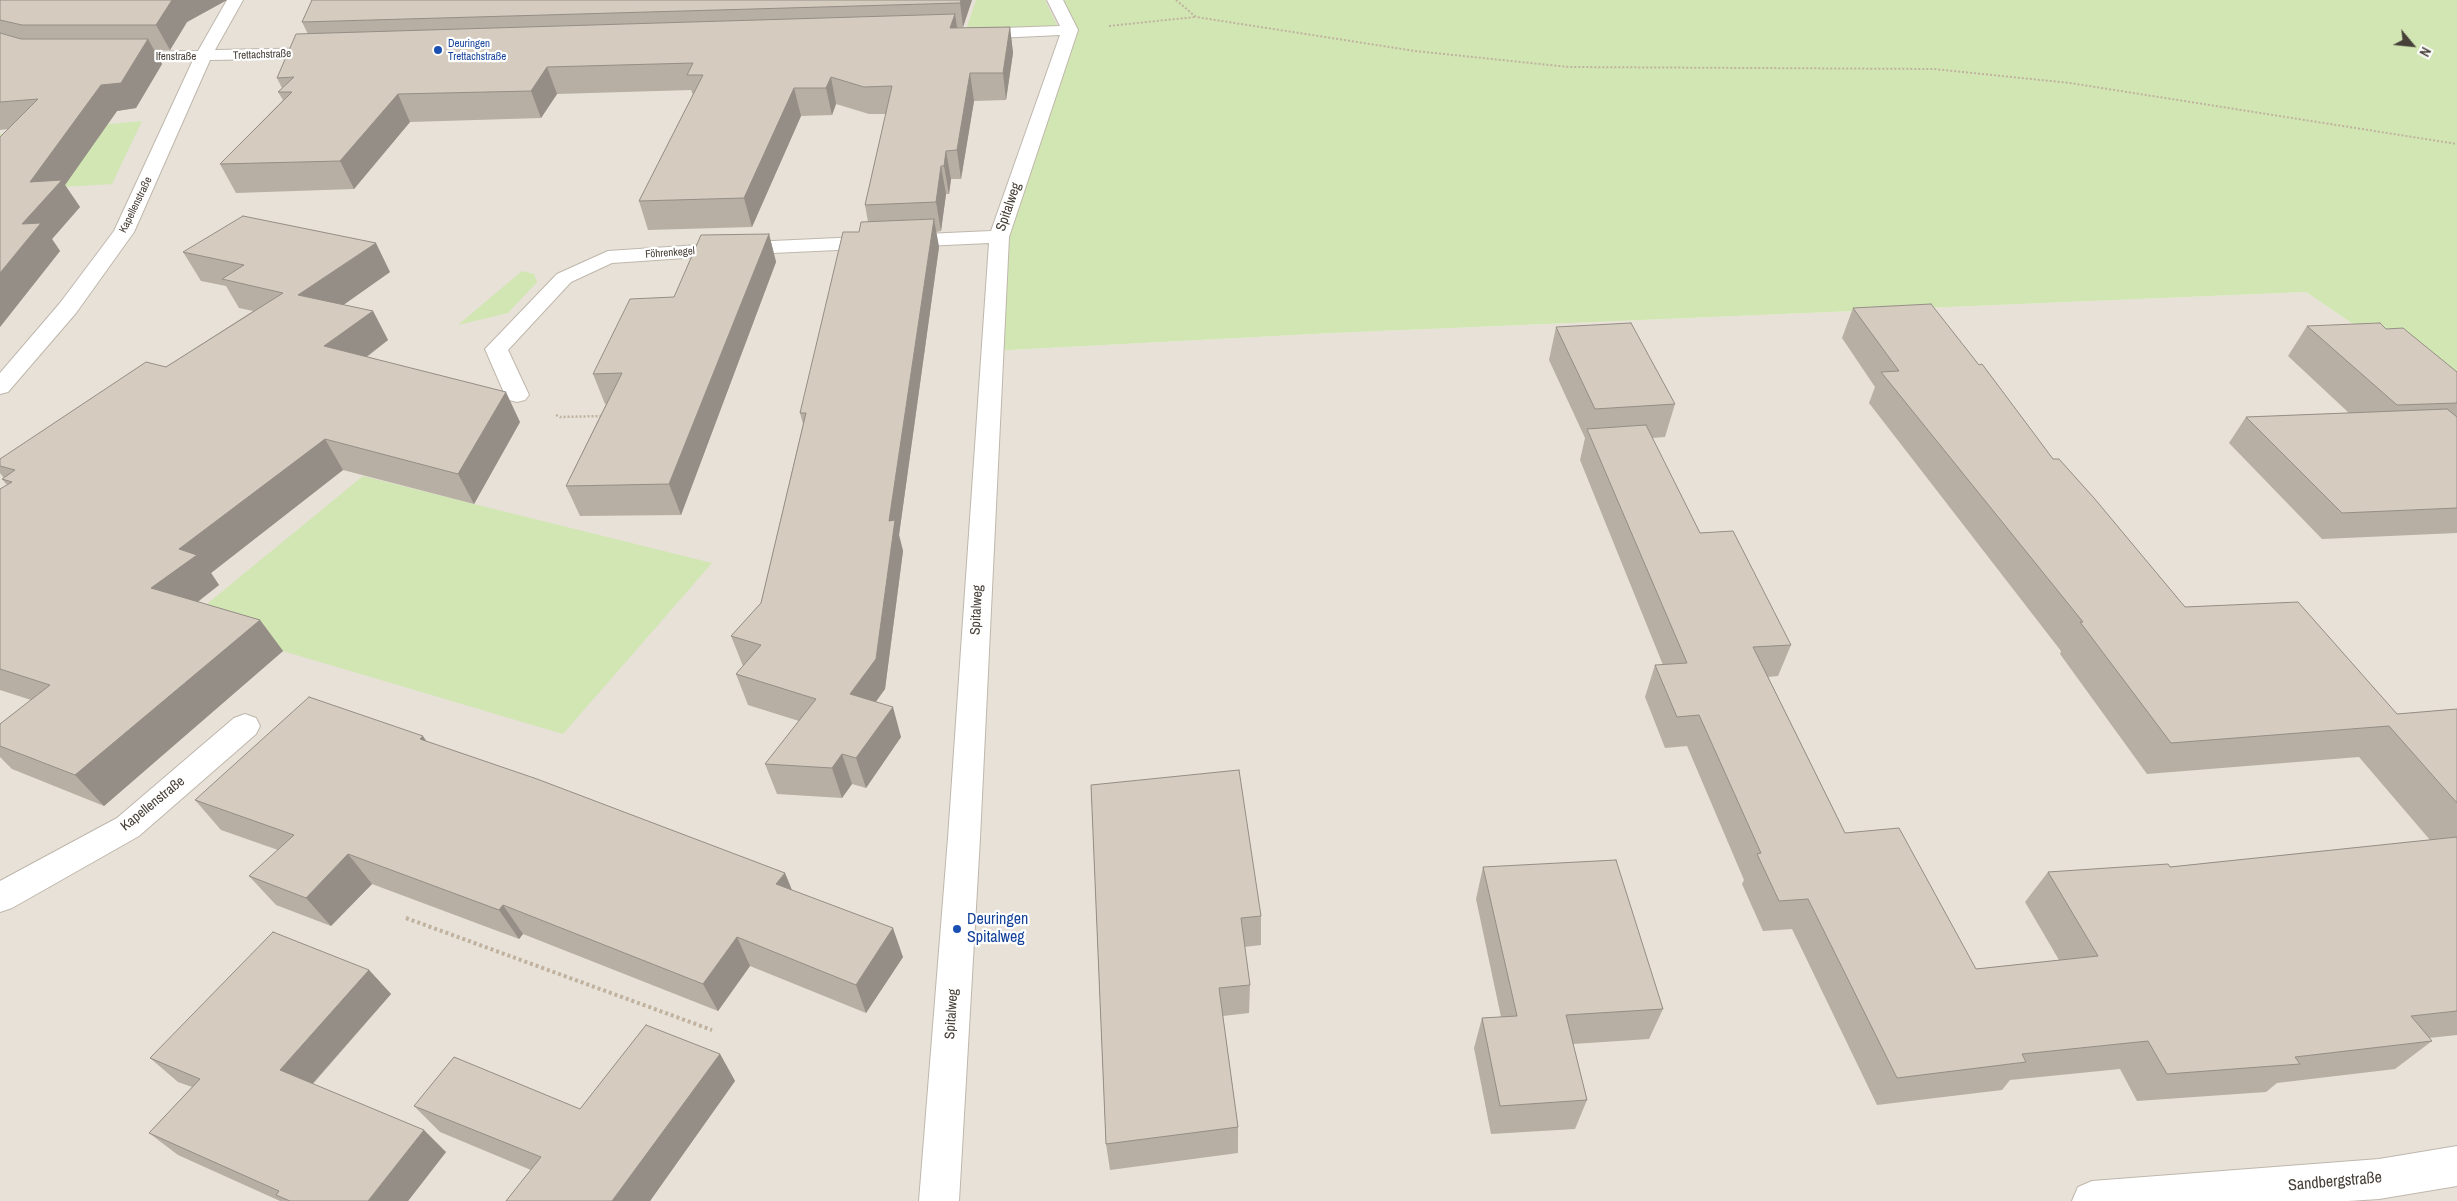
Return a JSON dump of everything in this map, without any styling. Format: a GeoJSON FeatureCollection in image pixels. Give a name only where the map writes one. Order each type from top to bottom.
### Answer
{"type":"FeatureCollection","features":[{"type":"Feature","properties":{"kind":"street","name":"Kapellenstraße"},"geometry":{"type":"LineString","coordinates":[[0,387],[68,308],[124,232],[203,57],[235,0]]}},
{"type":"Feature","properties":{"kind":"street"},"geometry":{"type":"LineString","coordinates":[[964,34],[1070,30],[1055,0]]}},
{"type":"Feature","properties":{"kind":"street","name":"Spitalweg"},"geometry":{"type":"LineString","coordinates":[[939,1201],[964,838],[999,237],[1070,30]]}},
{"type":"Feature","properties":{"kind":"street","name":"Trettachstraße"},"geometry":{"type":"LineString","coordinates":[[203,57],[338,53]]}},
{"type":"Feature","properties":{"kind":"street","name":"Ifenstraße"},"geometry":{"type":"LineString","coordinates":[[106,57],[203,57]]}},
{"type":"Feature","properties":{"kind":"street","name":"Föhrenkegel"},"geometry":{"type":"LineString","coordinates":[[518,395],[496,350],[564,278],[608,257],[728,249],[999,237]]}},
{"type":"Feature","properties":{"kind":"street","name":"Kapellenstraße"},"geometry":{"type":"LineString","coordinates":[[0,898],[128,827],[245,726]]}},
{"type":"Feature","properties":{"kind":"street","name":"Sandbergstraße"},"geometry":{"type":"LineString","coordinates":[[2092,1201],[2378,1179],[2457,1166]]}},
{"type":"Feature","properties":{"kind":"path"},"geometry":{"type":"LineString","coordinates":[[1176,0],[1196,17]]}},
{"type":"Feature","properties":{"kind":"path"},"geometry":{"type":"LineString","coordinates":[[1070,30],[1196,17],[1415,51],[1569,67],[1934,69],[2070,84],[2457,144]]}},
{"type":"Feature","properties":{"kind":"path"},"geometry":{"type":"LineString","coordinates":[[518,395],[560,417],[610,416]]}},
{"type":"Feature","properties":{"kind":"path"},"geometry":{"type":"LineString","coordinates":[[406,918],[712,1030]]}},
{"type":"Feature","properties":{"kind":"shaded area"},"geometry":{"type":"Polygon","coordinates":[[[0,0],[1055,0],[1070,30],[991,351],[1334,333],[2306,292],[2457,395],[2457,1201],[0,1201],[0,0]]]}},
{"type":"Feature","properties":{"kind":"green space"},"geometry":{"type":"Polygon","coordinates":[[[976,0],[1045,0],[1058,27],[966,30],[976,0]]]}},
{"type":"Feature","properties":{"kind":"green space"},"geometry":{"type":"Polygon","coordinates":[[[1055,0],[2457,0],[2457,395],[2306,292],[1334,333],[991,351],[999,237],[1069,30],[1055,0]]]}},
{"type":"Feature","properties":{"kind":"green space"},"geometry":{"type":"Polygon","coordinates":[[[142,121],[112,184],[0,191],[0,134],[142,121]]]}},
{"type":"Feature","properties":{"kind":"green space"},"geometry":{"type":"Polygon","coordinates":[[[522,271],[534,274],[537,282],[508,313],[458,325],[522,271]]]}},
{"type":"Feature","properties":{"kind":"green space"},"geometry":{"type":"Polygon","coordinates":[[[363,476],[712,563],[563,734],[185,622],[363,476]]]}},
{"type":"Feature","properties":{"kind":"building"},"geometry":{"type":"Polygon","coordinates":[[[0,0],[172,0],[156,25],[22,25],[0,20],[0,0]]]}},
{"type":"Feature","properties":{"kind":"building"},"geometry":{"type":"Polygon","coordinates":[[[312,0],[961,0],[960,3],[302,22],[312,0]]]}},
{"type":"Feature","properties":{"kind":"building"},"geometry":{"type":"Polygon","coordinates":[[[955,14],[950,28],[1010,27],[1003,73],[970,73],[957,150],[946,151],[944,166],[941,166],[936,202],[865,205],[892,86],[864,87],[831,77],[826,88],[794,88],[744,198],[639,201],[703,75],[687,75],[693,63],[547,67],[531,91],[398,94],[340,161],[220,164],[292,92],[278,92],[294,77],[277,78],[296,34],[955,14]]]}},
{"type":"Feature","properties":{"kind":"building"},"geometry":{"type":"Polygon","coordinates":[[[0,33],[21,39],[148,39],[121,83],[101,85],[30,182],[62,180],[22,224],[41,223],[0,273],[0,137],[38,99],[0,102],[0,33]]]}},
{"type":"Feature","properties":{"kind":"building"},"geometry":{"type":"Polygon","coordinates":[[[243,216],[376,243],[298,295],[373,311],[324,346],[506,392],[458,474],[325,439],[179,549],[197,555],[151,588],[260,620],[75,775],[0,746],[0,724],[50,685],[0,669],[0,489],[12,482],[2,479],[15,470],[0,466],[0,459],[146,362],[166,367],[283,293],[222,279],[244,265],[183,252],[243,216]]]}},
{"type":"Feature","properties":{"kind":"building"},"geometry":{"type":"Polygon","coordinates":[[[934,219],[889,521],[895,520],[876,659],[850,694],[893,707],[856,758],[842,754],[832,768],[765,764],[816,699],[736,674],[761,645],[731,636],[761,603],[806,413],[800,413],[843,232],[859,232],[861,222],[934,219]]]}},
{"type":"Feature","properties":{"kind":"building"},"geometry":{"type":"Polygon","coordinates":[[[769,234],[669,484],[566,486],[622,373],[593,374],[630,299],[674,297],[701,235],[769,234]]]}},
{"type":"Feature","properties":{"kind":"building"},"geometry":{"type":"Polygon","coordinates":[[[1931,304],[1979,365],[1982,364],[2053,459],[2059,459],[2094,498],[2185,607],[2298,602],[2397,714],[2457,709],[2457,803],[2389,726],[2171,743],[2080,622],[2083,622],[1881,372],[1899,371],[1853,308],[1931,304]]]}},
{"type":"Feature","properties":{"kind":"building"},"geometry":{"type":"Polygon","coordinates":[[[1631,323],[1675,404],[1595,409],[1556,327],[1631,323]]]}},
{"type":"Feature","properties":{"kind":"building"},"geometry":{"type":"Polygon","coordinates":[[[2380,323],[2386,329],[2403,328],[2457,372],[2457,403],[2397,405],[2307,326],[2380,323]]]}},
{"type":"Feature","properties":{"kind":"building"},"geometry":{"type":"Polygon","coordinates":[[[2447,409],[2457,417],[2457,508],[2342,513],[2246,417],[2447,409]]]}},
{"type":"Feature","properties":{"kind":"building"},"geometry":{"type":"Polygon","coordinates":[[[1646,425],[1700,533],[1733,531],[1791,645],[1753,647],[1845,833],[1899,828],[1976,969],[2098,956],[2048,872],[2168,864],[2170,867],[2457,837],[2457,1011],[2411,1016],[2432,1041],[2295,1057],[2300,1064],[2167,1074],[2148,1041],[2022,1054],[2026,1062],[1897,1078],[1808,899],[1779,901],[1757,854],[1761,853],[1699,715],[1677,717],[1655,665],[1687,663],[1587,429],[1646,425]]]}},
{"type":"Feature","properties":{"kind":"building"},"geometry":{"type":"Polygon","coordinates":[[[309,697],[423,736],[420,739],[537,779],[785,873],[776,884],[893,928],[856,985],[737,937],[703,984],[503,905],[499,910],[348,854],[306,898],[249,876],[294,835],[195,800],[309,697]]]}},
{"type":"Feature","properties":{"kind":"building"},"geometry":{"type":"Polygon","coordinates":[[[1239,770],[1261,916],[1241,918],[1250,985],[1219,988],[1238,1127],[1106,1144],[1091,785],[1239,770]]]}},
{"type":"Feature","properties":{"kind":"building"},"geometry":{"type":"Polygon","coordinates":[[[1616,860],[1663,1009],[1566,1015],[1587,1100],[1500,1106],[1482,1018],[1517,1016],[1483,867],[1616,860]]]}},
{"type":"Feature","properties":{"kind":"building"},"geometry":{"type":"Polygon","coordinates":[[[273,932],[369,970],[280,1070],[424,1130],[368,1201],[290,1201],[276,1195],[279,1191],[149,1133],[200,1079],[150,1058],[273,932]]]}},
{"type":"Feature","properties":{"kind":"building"},"geometry":{"type":"Polygon","coordinates":[[[646,1025],[720,1054],[612,1201],[506,1201],[541,1157],[414,1106],[454,1057],[580,1109],[646,1025]]]}},
{"type":"Feature","properties":{"kind":"place","name":"Deuringen Trettachstraße"},"geometry":{"type":"Point","coordinates":[438,50]}},
{"type":"Feature","properties":{"kind":"place","name":"Deuringen Spitalweg"},"geometry":{"type":"Point","coordinates":[957,929]}}]}
